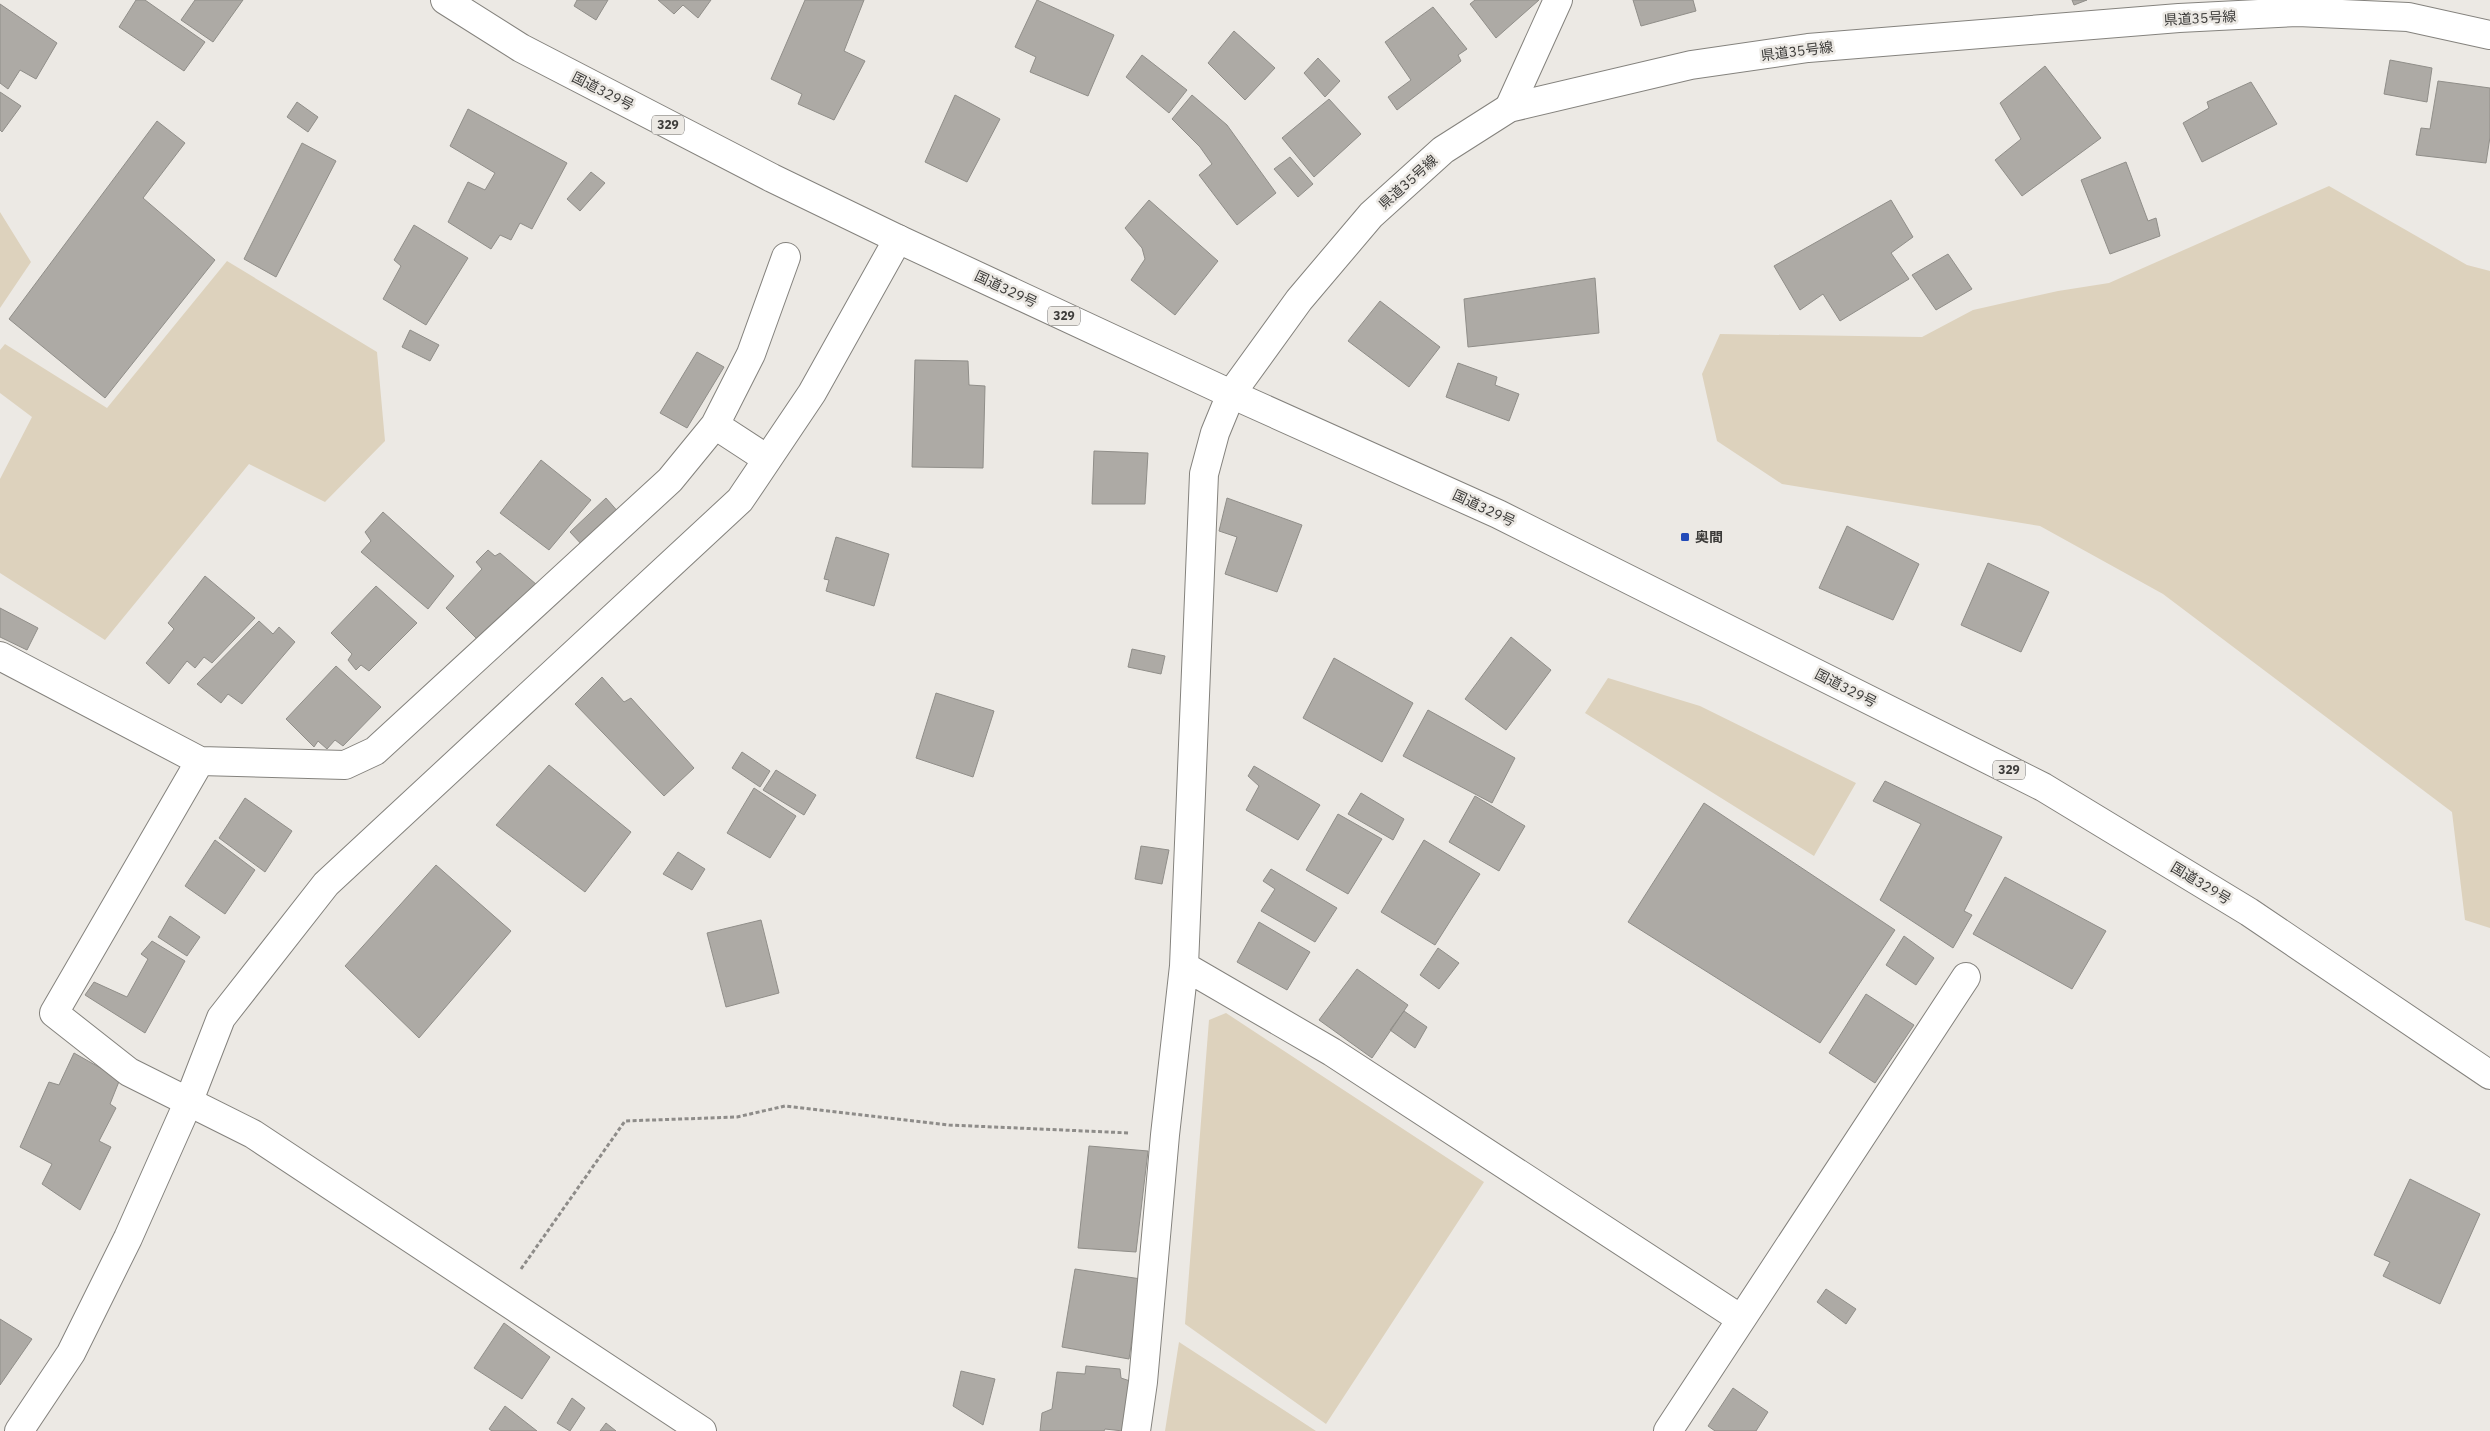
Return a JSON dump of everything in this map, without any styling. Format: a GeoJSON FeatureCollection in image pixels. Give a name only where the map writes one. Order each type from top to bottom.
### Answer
{"type":"FeatureCollection","features":[{"type":"Feature","properties":{"kind":"main road","name":"国道329号"},"geometry":{"type":"LineString","coordinates":[[445,0],[550,64],[763,173],[898,239],[1230,394],[1498,514],[2044,787],[2249,912],[2490,1075]]}},
{"type":"Feature","properties":{"kind":"main road"},"geometry":{"type":"LineString","coordinates":[[1509,108],[1558,0]]}},
{"type":"Feature","properties":{"kind":"main road","name":"県道35号線"},"geometry":{"type":"LineString","coordinates":[[1136,1431],[1143,1382],[1165,1135],[1184,966],[1204,474],[1215,433],[1230,394],[1298,300],[1371,216],[1443,150],[1509,108],[1691,65],[1808,48],[2179,18],[2298,12],[2408,16],[2490,35]]}},
{"type":"Feature","properties":{"kind":"main road"},"geometry":{"type":"LineString","coordinates":[[19,1431],[71,1353],[128,1238],[188,1103],[221,1018],[326,884],[740,500],[812,393],[898,239]]}},
{"type":"Feature","properties":{"kind":"main road"},"geometry":{"type":"LineString","coordinates":[[0,656],[200,761],[345,765],[375,751],[670,480],[716,424],[751,354],[786,258]]}},
{"type":"Feature","properties":{"kind":"main road"},"geometry":{"type":"LineString","coordinates":[[716,424],[767,459]]}},
{"type":"Feature","properties":{"kind":"main road"},"geometry":{"type":"LineString","coordinates":[[200,761],[54,1013],[129,1072],[253,1134],[500,1298],[672,1423],[702,1431]]}},
{"type":"Feature","properties":{"kind":"main road"},"geometry":{"type":"LineString","coordinates":[[1184,966],[1332,1052],[1741,1319]]}},
{"type":"Feature","properties":{"kind":"main road"},"geometry":{"type":"LineString","coordinates":[[1668,1431],[1966,977]]}},
{"type":"Feature","properties":{"kind":"path"},"geometry":{"type":"LineString","coordinates":[[500,1298],[625,1121],[737,1117],[784,1106],[949,1124],[1165,1135]]}},
{"type":"Feature","properties":{"kind":"shaded area"},"geometry":{"type":"Polygon","coordinates":[[[2329,186],[2467,265],[2490,271],[2490,928],[2465,920],[2452,812],[2163,594],[2040,526],[1782,484],[1717,441],[1702,374],[1720,334],[1922,337],[1973,310],[2058,291],[2109,283],[2329,186]]]}},
{"type":"Feature","properties":{"kind":"shaded area"},"geometry":{"type":"Polygon","coordinates":[[[0,212],[31,262],[0,308],[0,212]]]}},
{"type":"Feature","properties":{"kind":"shaded area"},"geometry":{"type":"Polygon","coordinates":[[[227,261],[377,352],[385,441],[325,502],[249,464],[105,640],[0,573],[0,479],[32,417],[0,393],[0,350],[5,344],[107,408],[227,261]]]}},
{"type":"Feature","properties":{"kind":"shaded area"},"geometry":{"type":"Polygon","coordinates":[[[1608,678],[1700,706],[1856,783],[1814,856],[1585,713],[1608,678]]]}},
{"type":"Feature","properties":{"kind":"shaded area"},"geometry":{"type":"Polygon","coordinates":[[[1226,1013],[1484,1182],[1326,1424],[1185,1324],[1209,1020],[1226,1013]]]}},
{"type":"Feature","properties":{"kind":"shaded area"},"geometry":{"type":"Polygon","coordinates":[[[1179,1342],[1316,1431],[1165,1431],[1179,1342]]]}},
{"type":"Feature","properties":{"kind":"building"},"geometry":{"type":"Polygon","coordinates":[[[136,0],[145,0],[205,42],[184,71],[119,27],[136,0]]]}},
{"type":"Feature","properties":{"kind":"building"},"geometry":{"type":"Polygon","coordinates":[[[195,0],[243,0],[213,42],[181,20],[195,0]]]}},
{"type":"Feature","properties":{"kind":"building"},"geometry":{"type":"Polygon","coordinates":[[[577,0],[608,0],[596,20],[574,6],[577,0]]]}},
{"type":"Feature","properties":{"kind":"building"},"geometry":{"type":"Polygon","coordinates":[[[658,0],[711,0],[698,18],[683,5],[674,14],[658,0]]]}},
{"type":"Feature","properties":{"kind":"building"},"geometry":{"type":"Polygon","coordinates":[[[805,0],[864,0],[844,51],[865,61],[834,120],[798,104],[802,94],[771,79],[805,0]]]}},
{"type":"Feature","properties":{"kind":"building"},"geometry":{"type":"Polygon","coordinates":[[[1037,0],[1114,35],[1088,96],[1030,72],[1036,57],[1015,47],[1037,0]]]}},
{"type":"Feature","properties":{"kind":"building"},"geometry":{"type":"Polygon","coordinates":[[[1475,0],[1539,0],[1496,38],[1470,4],[1475,0]]]}},
{"type":"Feature","properties":{"kind":"building"},"geometry":{"type":"Polygon","coordinates":[[[1633,0],[1693,0],[1696,11],[1641,26],[1633,0]]]}},
{"type":"Feature","properties":{"kind":"building"},"geometry":{"type":"Polygon","coordinates":[[[2072,0],[2087,0],[2074,5],[2072,0]]]}},
{"type":"Feature","properties":{"kind":"building"},"geometry":{"type":"Polygon","coordinates":[[[0,4],[57,43],[36,79],[20,70],[8,89],[0,83],[0,4]]]}},
{"type":"Feature","properties":{"kind":"building"},"geometry":{"type":"Polygon","coordinates":[[[1433,7],[1467,49],[1458,55],[1461,61],[1397,110],[1388,97],[1411,80],[1385,42],[1433,7]]]}},
{"type":"Feature","properties":{"kind":"building"},"geometry":{"type":"Polygon","coordinates":[[[1234,31],[1275,68],[1245,100],[1208,63],[1234,31]]]}},
{"type":"Feature","properties":{"kind":"building"},"geometry":{"type":"Polygon","coordinates":[[[1142,55],[1187,90],[1169,113],[1126,77],[1142,55]]]}},
{"type":"Feature","properties":{"kind":"building"},"geometry":{"type":"Polygon","coordinates":[[[1318,58],[1340,81],[1325,97],[1304,73],[1318,58]]]}},
{"type":"Feature","properties":{"kind":"building"},"geometry":{"type":"Polygon","coordinates":[[[2390,60],[2432,68],[2427,102],[2384,94],[2390,60]]]}},
{"type":"Feature","properties":{"kind":"building"},"geometry":{"type":"Polygon","coordinates":[[[2045,66],[2101,138],[2022,196],[1995,160],[2021,139],[2000,103],[2045,66]]]}},
{"type":"Feature","properties":{"kind":"building"},"geometry":{"type":"Polygon","coordinates":[[[2438,81],[2490,88],[2490,137],[2486,163],[2416,155],[2421,128],[2430,129],[2438,81]]]}},
{"type":"Feature","properties":{"kind":"building"},"geometry":{"type":"Polygon","coordinates":[[[2251,82],[2277,124],[2202,162],[2183,123],[2209,108],[2207,102],[2251,82]]]}},
{"type":"Feature","properties":{"kind":"building"},"geometry":{"type":"Polygon","coordinates":[[[0,92],[21,106],[2,132],[0,130],[0,92]]]}},
{"type":"Feature","properties":{"kind":"building"},"geometry":{"type":"Polygon","coordinates":[[[955,95],[1000,119],[967,182],[925,162],[955,95]]]}},
{"type":"Feature","properties":{"kind":"building"},"geometry":{"type":"Polygon","coordinates":[[[1192,95],[1227,125],[1276,193],[1237,225],[1199,175],[1212,164],[1200,147],[1172,119],[1192,95]]]}},
{"type":"Feature","properties":{"kind":"building"},"geometry":{"type":"Polygon","coordinates":[[[1329,99],[1361,134],[1314,177],[1282,138],[1329,99]]]}},
{"type":"Feature","properties":{"kind":"building"},"geometry":{"type":"Polygon","coordinates":[[[297,102],[318,117],[308,132],[287,117],[297,102]]]}},
{"type":"Feature","properties":{"kind":"building"},"geometry":{"type":"Polygon","coordinates":[[[468,109],[567,163],[532,229],[520,223],[511,240],[500,235],[491,249],[448,222],[468,182],[485,190],[495,173],[450,146],[468,109]]]}},
{"type":"Feature","properties":{"kind":"building"},"geometry":{"type":"Polygon","coordinates":[[[157,121],[185,143],[143,198],[215,260],[105,398],[9,319],[157,121]]]}},
{"type":"Feature","properties":{"kind":"building"},"geometry":{"type":"Polygon","coordinates":[[[302,143],[336,161],[276,277],[244,259],[302,143]]]}},
{"type":"Feature","properties":{"kind":"building"},"geometry":{"type":"Polygon","coordinates":[[[1290,157],[1313,184],[1298,197],[1274,169],[1290,157]]]}},
{"type":"Feature","properties":{"kind":"building"},"geometry":{"type":"Polygon","coordinates":[[[2126,162],[2148,221],[2156,218],[2160,236],[2110,254],[2081,180],[2126,162]]]}},
{"type":"Feature","properties":{"kind":"building"},"geometry":{"type":"Polygon","coordinates":[[[591,172],[605,183],[580,211],[567,199],[591,172]]]}},
{"type":"Feature","properties":{"kind":"building"},"geometry":{"type":"Polygon","coordinates":[[[1149,200],[1218,261],[1175,315],[1131,280],[1145,259],[1142,248],[1125,228],[1149,200]]]}},
{"type":"Feature","properties":{"kind":"building"},"geometry":{"type":"Polygon","coordinates":[[[1891,200],[1913,237],[1891,253],[1909,279],[1840,321],[1823,294],[1800,310],[1774,266],[1891,200]]]}},
{"type":"Feature","properties":{"kind":"building"},"geometry":{"type":"Polygon","coordinates":[[[414,225],[468,258],[426,325],[383,299],[401,266],[394,260],[414,225]]]}},
{"type":"Feature","properties":{"kind":"building"},"geometry":{"type":"Polygon","coordinates":[[[1948,254],[1972,289],[1936,310],[1912,275],[1948,254]]]}},
{"type":"Feature","properties":{"kind":"building"},"geometry":{"type":"Polygon","coordinates":[[[1595,278],[1599,333],[1468,347],[1464,299],[1595,278]]]}},
{"type":"Feature","properties":{"kind":"building"},"geometry":{"type":"Polygon","coordinates":[[[1380,301],[1440,347],[1409,387],[1348,341],[1380,301]]]}},
{"type":"Feature","properties":{"kind":"building"},"geometry":{"type":"Polygon","coordinates":[[[410,330],[439,345],[430,361],[402,347],[410,330]]]}},
{"type":"Feature","properties":{"kind":"building"},"geometry":{"type":"Polygon","coordinates":[[[697,352],[724,367],[687,428],[660,413],[697,352]]]}},
{"type":"Feature","properties":{"kind":"building"},"geometry":{"type":"Polygon","coordinates":[[[915,360],[968,361],[969,385],[985,386],[983,468],[912,467],[915,360]]]}},
{"type":"Feature","properties":{"kind":"building"},"geometry":{"type":"Polygon","coordinates":[[[1458,363],[1497,377],[1495,385],[1519,394],[1509,421],[1446,397],[1458,363]]]}},
{"type":"Feature","properties":{"kind":"building"},"geometry":{"type":"Polygon","coordinates":[[[1094,451],[1148,453],[1145,504],[1092,504],[1094,451]]]}},
{"type":"Feature","properties":{"kind":"building"},"geometry":{"type":"Polygon","coordinates":[[[541,460],[591,500],[549,550],[500,513],[541,460]]]}},
{"type":"Feature","properties":{"kind":"building"},"geometry":{"type":"Polygon","coordinates":[[[606,498],[620,514],[584,547],[570,532],[606,498]]]}},
{"type":"Feature","properties":{"kind":"building"},"geometry":{"type":"Polygon","coordinates":[[[1227,498],[1302,525],[1277,592],[1225,574],[1237,537],[1219,531],[1227,498]]]}},
{"type":"Feature","properties":{"kind":"building"},"geometry":{"type":"Polygon","coordinates":[[[383,512],[454,576],[428,609],[361,552],[371,541],[365,532],[383,512]]]}},
{"type":"Feature","properties":{"kind":"building"},"geometry":{"type":"Polygon","coordinates":[[[1847,526],[1919,564],[1893,620],[1819,588],[1847,526]]]}},
{"type":"Feature","properties":{"kind":"building"},"geometry":{"type":"Polygon","coordinates":[[[836,537],[889,554],[874,606],[826,591],[829,580],[824,579],[836,537]]]}},
{"type":"Feature","properties":{"kind":"building"},"geometry":{"type":"Polygon","coordinates":[[[488,550],[495,556],[500,553],[537,585],[482,644],[446,608],[482,569],[476,562],[488,550]]]}},
{"type":"Feature","properties":{"kind":"building"},"geometry":{"type":"Polygon","coordinates":[[[1988,563],[2049,592],[2021,652],[1961,625],[1988,563]]]}},
{"type":"Feature","properties":{"kind":"building"},"geometry":{"type":"Polygon","coordinates":[[[205,576],[255,618],[212,663],[204,657],[195,668],[187,661],[169,684],[146,663],[174,629],[168,623],[205,576]]]}},
{"type":"Feature","properties":{"kind":"building"},"geometry":{"type":"Polygon","coordinates":[[[376,586],[417,623],[369,671],[361,665],[356,670],[348,660],[352,654],[331,633],[376,586]]]}},
{"type":"Feature","properties":{"kind":"building"},"geometry":{"type":"Polygon","coordinates":[[[0,608],[38,628],[27,650],[0,637],[0,608]]]}},
{"type":"Feature","properties":{"kind":"building"},"geometry":{"type":"Polygon","coordinates":[[[259,621],[273,634],[279,627],[295,642],[242,704],[228,694],[221,703],[197,684],[259,621]]]}},
{"type":"Feature","properties":{"kind":"building"},"geometry":{"type":"Polygon","coordinates":[[[1511,637],[1551,670],[1506,730],[1465,699],[1511,637]]]}},
{"type":"Feature","properties":{"kind":"building"},"geometry":{"type":"Polygon","coordinates":[[[1132,649],[1165,656],[1161,674],[1128,667],[1132,649]]]}},
{"type":"Feature","properties":{"kind":"building"},"geometry":{"type":"Polygon","coordinates":[[[1334,658],[1413,703],[1382,762],[1303,718],[1334,658]]]}},
{"type":"Feature","properties":{"kind":"building"},"geometry":{"type":"Polygon","coordinates":[[[336,666],[381,707],[343,746],[335,740],[327,749],[318,741],[314,747],[286,719],[336,666]]]}},
{"type":"Feature","properties":{"kind":"building"},"geometry":{"type":"Polygon","coordinates":[[[602,677],[624,702],[631,698],[694,768],[664,796],[575,704],[602,677]]]}},
{"type":"Feature","properties":{"kind":"building"},"geometry":{"type":"Polygon","coordinates":[[[936,693],[994,711],[973,777],[916,758],[936,693]]]}},
{"type":"Feature","properties":{"kind":"building"},"geometry":{"type":"Polygon","coordinates":[[[1428,710],[1515,758],[1492,803],[1403,756],[1428,710]]]}},
{"type":"Feature","properties":{"kind":"building"},"geometry":{"type":"Polygon","coordinates":[[[742,752],[770,771],[760,787],[732,768],[742,752]]]}},
{"type":"Feature","properties":{"kind":"building"},"geometry":{"type":"Polygon","coordinates":[[[549,765],[631,832],[585,892],[496,825],[549,765]]]}},
{"type":"Feature","properties":{"kind":"building"},"geometry":{"type":"Polygon","coordinates":[[[1254,766],[1320,805],[1298,840],[1246,810],[1259,786],[1248,776],[1254,766]]]}},
{"type":"Feature","properties":{"kind":"building"},"geometry":{"type":"Polygon","coordinates":[[[776,770],[816,795],[804,815],[763,790],[776,770]]]}},
{"type":"Feature","properties":{"kind":"building"},"geometry":{"type":"Polygon","coordinates":[[[1885,781],[2002,837],[1964,911],[1972,915],[1953,948],[1880,900],[1921,824],[1873,801],[1885,781]]]}},
{"type":"Feature","properties":{"kind":"building"},"geometry":{"type":"Polygon","coordinates":[[[754,788],[796,816],[770,858],[727,833],[754,788]]]}},
{"type":"Feature","properties":{"kind":"building"},"geometry":{"type":"Polygon","coordinates":[[[1361,793],[1404,819],[1393,840],[1348,814],[1361,793]]]}},
{"type":"Feature","properties":{"kind":"building"},"geometry":{"type":"Polygon","coordinates":[[[1475,796],[1525,826],[1499,871],[1449,842],[1475,796]]]}},
{"type":"Feature","properties":{"kind":"building"},"geometry":{"type":"Polygon","coordinates":[[[245,798],[292,831],[265,872],[219,838],[245,798]]]}},
{"type":"Feature","properties":{"kind":"building"},"geometry":{"type":"Polygon","coordinates":[[[1704,803],[1895,930],[1820,1043],[1628,922],[1704,803]]]}},
{"type":"Feature","properties":{"kind":"building"},"geometry":{"type":"Polygon","coordinates":[[[1338,814],[1382,839],[1348,894],[1306,870],[1338,814]]]}},
{"type":"Feature","properties":{"kind":"building"},"geometry":{"type":"Polygon","coordinates":[[[215,840],[255,870],[225,914],[185,886],[215,840]]]}},
{"type":"Feature","properties":{"kind":"building"},"geometry":{"type":"Polygon","coordinates":[[[1424,840],[1480,874],[1435,945],[1381,912],[1424,840]]]}},
{"type":"Feature","properties":{"kind":"building"},"geometry":{"type":"Polygon","coordinates":[[[1141,846],[1169,850],[1162,884],[1135,879],[1141,846]]]}},
{"type":"Feature","properties":{"kind":"building"},"geometry":{"type":"Polygon","coordinates":[[[678,852],[705,869],[692,890],[663,874],[678,852]]]}},
{"type":"Feature","properties":{"kind":"building"},"geometry":{"type":"Polygon","coordinates":[[[436,865],[511,931],[419,1038],[345,966],[436,865]]]}},
{"type":"Feature","properties":{"kind":"building"},"geometry":{"type":"Polygon","coordinates":[[[1271,869],[1337,908],[1315,942],[1261,911],[1275,889],[1263,881],[1271,869]]]}},
{"type":"Feature","properties":{"kind":"building"},"geometry":{"type":"Polygon","coordinates":[[[2005,877],[2106,931],[2072,989],[1973,934],[2005,877]]]}},
{"type":"Feature","properties":{"kind":"building"},"geometry":{"type":"Polygon","coordinates":[[[170,916],[200,937],[187,956],[158,937],[170,916]]]}},
{"type":"Feature","properties":{"kind":"building"},"geometry":{"type":"Polygon","coordinates":[[[761,920],[779,993],[726,1007],[707,933],[761,920]]]}},
{"type":"Feature","properties":{"kind":"building"},"geometry":{"type":"Polygon","coordinates":[[[1259,922],[1310,952],[1287,990],[1237,962],[1259,922]]]}},
{"type":"Feature","properties":{"kind":"building"},"geometry":{"type":"Polygon","coordinates":[[[1904,936],[1934,958],[1916,985],[1886,965],[1904,936]]]}},
{"type":"Feature","properties":{"kind":"building"},"geometry":{"type":"Polygon","coordinates":[[[152,941],[185,961],[145,1033],[85,995],[94,982],[127,997],[148,959],[141,954],[152,941]]]}},
{"type":"Feature","properties":{"kind":"building"},"geometry":{"type":"Polygon","coordinates":[[[1438,948],[1459,963],[1439,989],[1420,975],[1438,948]]]}},
{"type":"Feature","properties":{"kind":"building"},"geometry":{"type":"Polygon","coordinates":[[[1357,969],[1408,1005],[1372,1058],[1319,1020],[1357,969]]]}},
{"type":"Feature","properties":{"kind":"building"},"geometry":{"type":"Polygon","coordinates":[[[1866,994],[1914,1025],[1875,1083],[1829,1053],[1866,994]]]}},
{"type":"Feature","properties":{"kind":"building"},"geometry":{"type":"Polygon","coordinates":[[[1404,1011],[1427,1027],[1415,1048],[1390,1030],[1404,1011]]]}},
{"type":"Feature","properties":{"kind":"building"},"geometry":{"type":"Polygon","coordinates":[[[74,1053],[120,1079],[110,1104],[116,1108],[99,1141],[111,1147],[80,1210],[42,1184],[52,1164],[20,1147],[49,1082],[59,1085],[74,1053]]]}},
{"type":"Feature","properties":{"kind":"building"},"geometry":{"type":"Polygon","coordinates":[[[1089,1146],[1148,1151],[1136,1252],[1078,1248],[1089,1146]]]}},
{"type":"Feature","properties":{"kind":"building"},"geometry":{"type":"Polygon","coordinates":[[[2410,1179],[2480,1214],[2440,1304],[2383,1276],[2390,1262],[2374,1255],[2410,1179]]]}},
{"type":"Feature","properties":{"kind":"building"},"geometry":{"type":"Polygon","coordinates":[[[1075,1269],[1141,1279],[1129,1359],[1062,1347],[1075,1269]]]}},
{"type":"Feature","properties":{"kind":"building"},"geometry":{"type":"Polygon","coordinates":[[[1826,1289],[1856,1309],[1846,1324],[1817,1302],[1826,1289]]]}},
{"type":"Feature","properties":{"kind":"building"},"geometry":{"type":"Polygon","coordinates":[[[0,1319],[32,1339],[0,1385],[0,1319]]]}},
{"type":"Feature","properties":{"kind":"building"},"geometry":{"type":"Polygon","coordinates":[[[504,1323],[550,1357],[522,1399],[474,1368],[504,1323]]]}},
{"type":"Feature","properties":{"kind":"building"},"geometry":{"type":"Polygon","coordinates":[[[1086,1366],[1120,1369],[1121,1378],[1130,1381],[1123,1431],[1105,1429],[1104,1431],[1040,1431],[1042,1413],[1052,1409],[1057,1372],[1085,1374],[1086,1366]]]}},
{"type":"Feature","properties":{"kind":"building"},"geometry":{"type":"Polygon","coordinates":[[[961,1371],[995,1379],[983,1425],[953,1406],[961,1371]]]}},
{"type":"Feature","properties":{"kind":"building"},"geometry":{"type":"Polygon","coordinates":[[[1733,1388],[1768,1412],[1756,1431],[1715,1431],[1708,1426],[1733,1388]]]}},
{"type":"Feature","properties":{"kind":"building"},"geometry":{"type":"Polygon","coordinates":[[[572,1398],[585,1408],[570,1431],[557,1423],[572,1398]]]}},
{"type":"Feature","properties":{"kind":"building"},"geometry":{"type":"Polygon","coordinates":[[[505,1406],[537,1431],[492,1431],[489,1429],[505,1406]]]}},
{"type":"Feature","properties":{"kind":"building"},"geometry":{"type":"Polygon","coordinates":[[[606,1423],[616,1431],[600,1431],[606,1423]]]}},
{"type":"Feature","properties":{"kind":"place","name":"奥間"},"geometry":{"type":"Point","coordinates":[1685,537]}}]}
